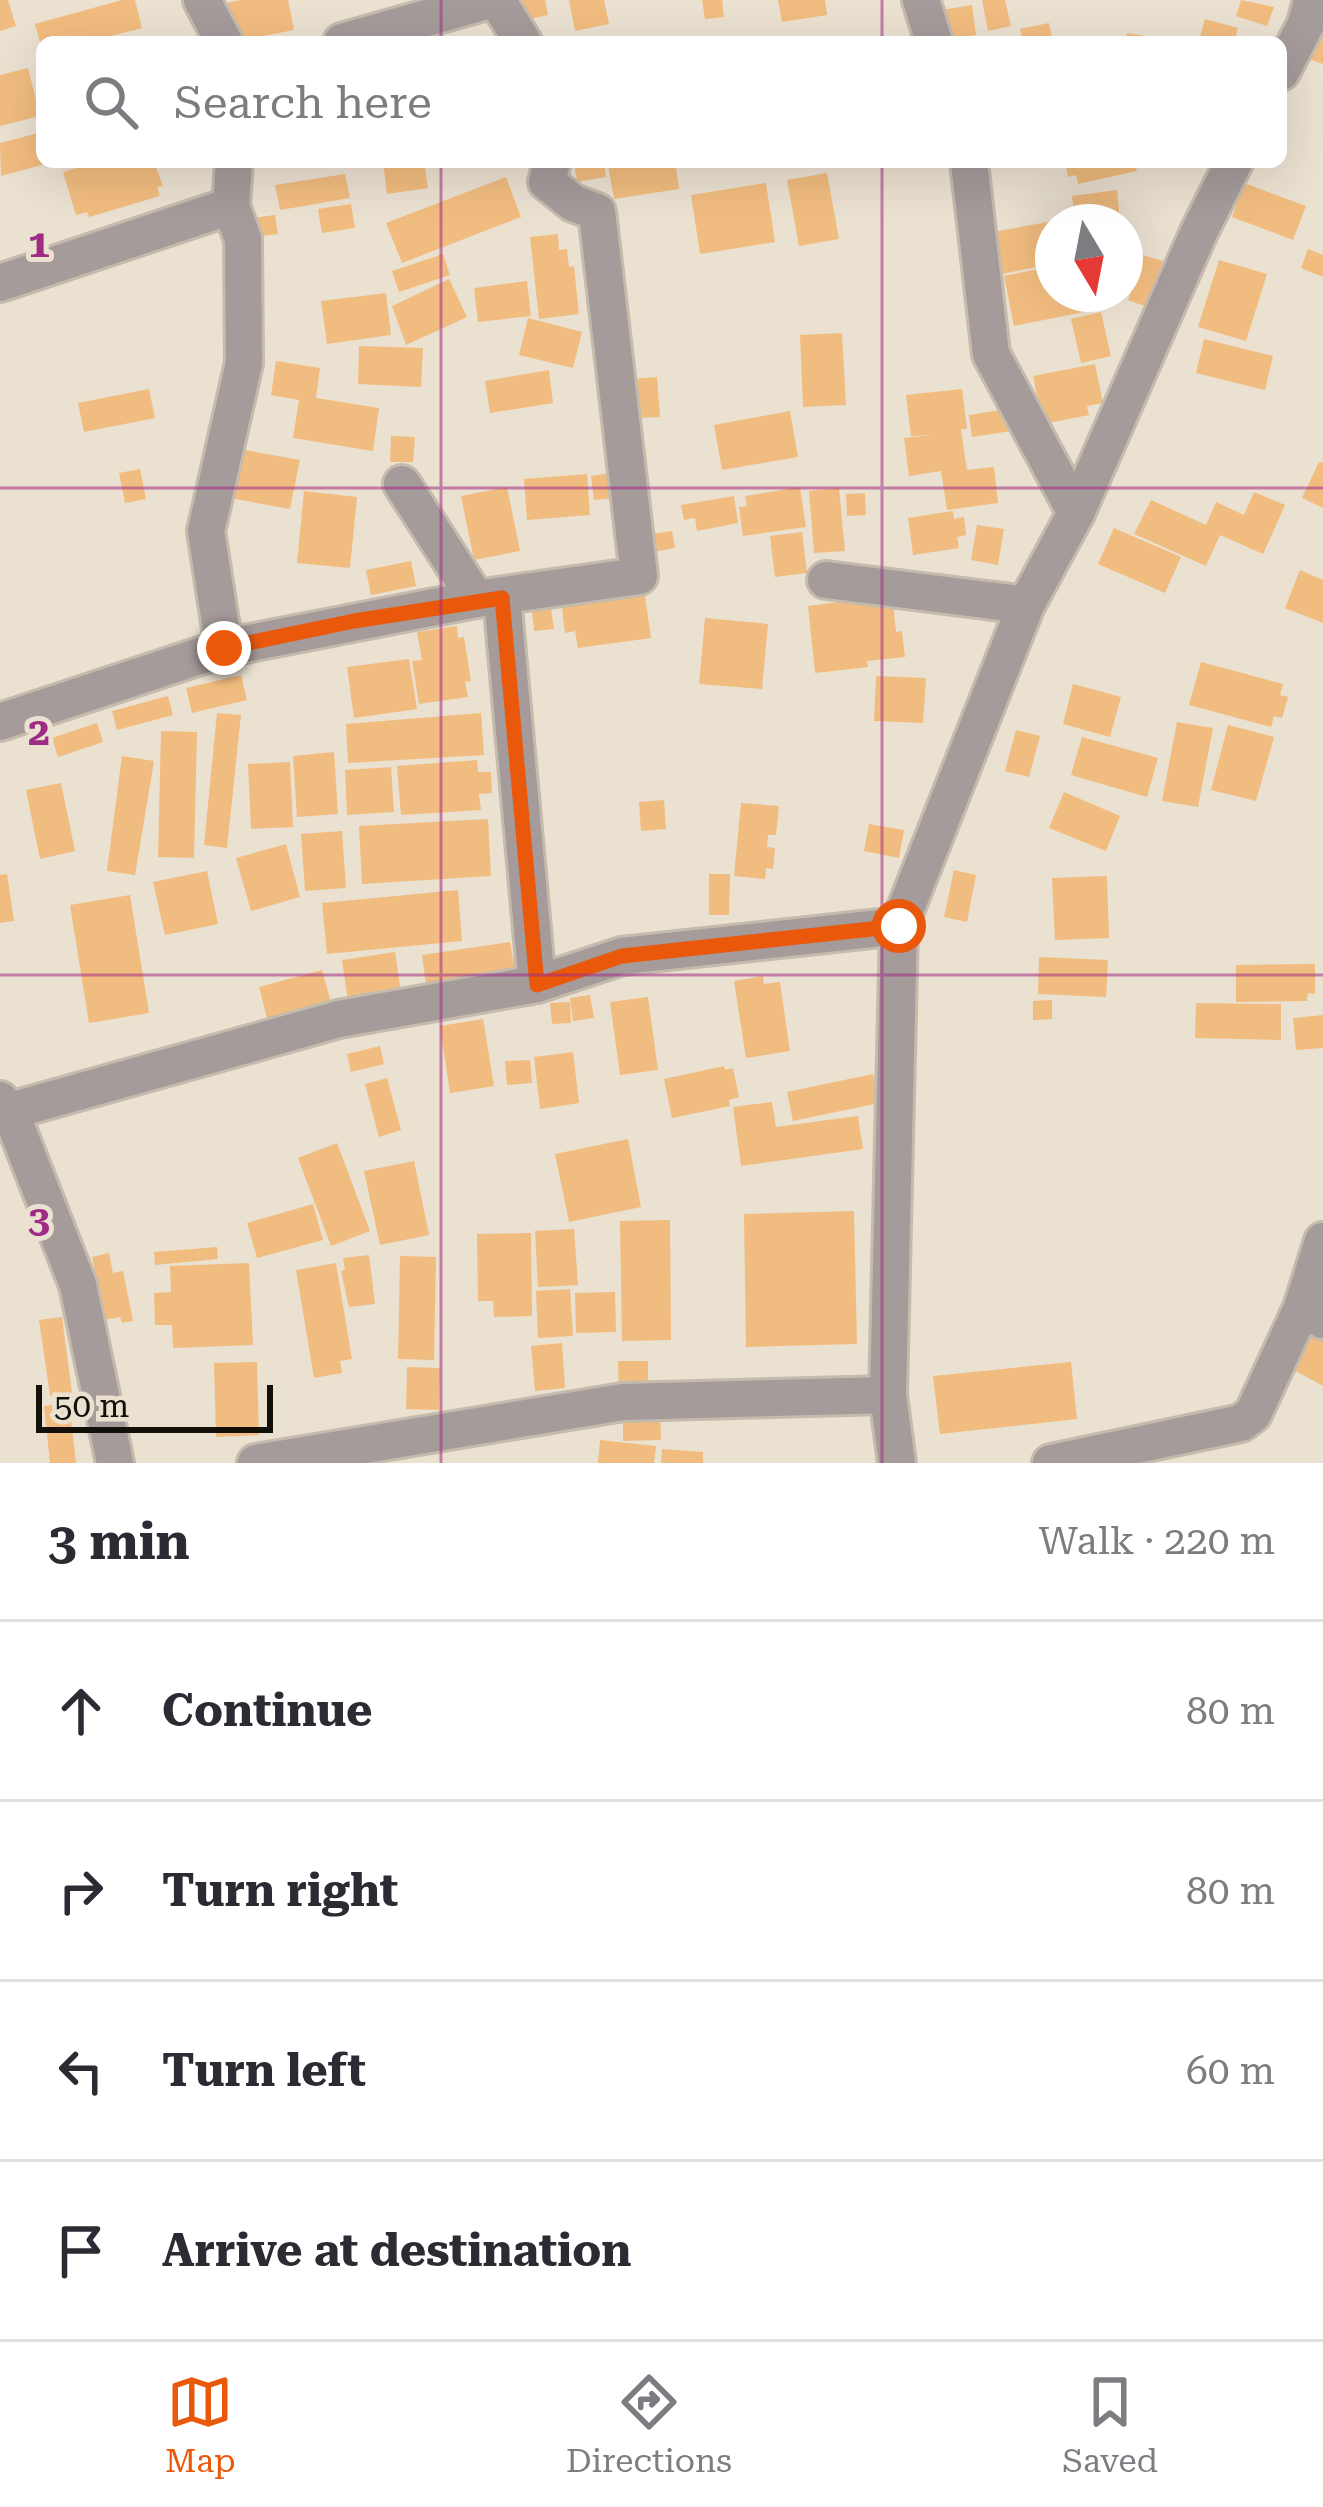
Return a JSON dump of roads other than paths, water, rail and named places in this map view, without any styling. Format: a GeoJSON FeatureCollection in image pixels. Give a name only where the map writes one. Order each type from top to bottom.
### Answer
{"type":"FeatureCollection","features":[{"type":"Feature","properties":{"kind":"street"},"geometry":{"type":"LineString","coordinates":[[202,0],[221,36]]}},
{"type":"Feature","properties":{"kind":"street"},"geometry":{"type":"LineString","coordinates":[[364,36],[494,0],[519,36]]}},
{"type":"Feature","properties":{"kind":"street"},"geometry":{"type":"LineString","coordinates":[[921,0],[932,36]]}},
{"type":"Feature","properties":{"kind":"street"},"geometry":{"type":"LineString","coordinates":[[1287,60],[1306,24],[1312,0]]}},
{"type":"Feature","properties":{"kind":"street"},"geometry":{"type":"LineString","coordinates":[[224,648],[206,531],[244,363],[242,239],[232,206],[234,168]]}},
{"type":"Feature","properties":{"kind":"street"},"geometry":{"type":"LineString","coordinates":[[0,722],[224,648],[489,598],[639,576],[597,212],[573,203],[548,182],[551,168]]}},
{"type":"Feature","properties":{"kind":"street"},"geometry":{"type":"LineString","coordinates":[[970,168],[991,354],[1076,514]]}},
{"type":"Feature","properties":{"kind":"street"},"geometry":{"type":"LineString","coordinates":[[897,1463],[888,1395],[899,926],[1026,605],[1076,514],[1198,232],[1231,168]]}},
{"type":"Feature","properties":{"kind":"street"},"geometry":{"type":"LineString","coordinates":[[0,283],[232,206]]}},
{"type":"Feature","properties":{"kind":"street"},"geometry":{"type":"LineString","coordinates":[[402,484],[489,598],[537,985]]}},
{"type":"Feature","properties":{"kind":"street"},"geometry":{"type":"LineString","coordinates":[[826,580],[1026,605]]}},
{"type":"Feature","properties":{"kind":"street"},"geometry":{"type":"LineString","coordinates":[[115,1463],[78,1286],[5,1106],[339,1019],[537,985],[622,956],[899,926]]}},
{"type":"Feature","properties":{"kind":"street"},"geometry":{"type":"LineString","coordinates":[[1051,1463],[1241,1423],[1253,1414],[1313,1314],[1323,1241]]}},
{"type":"Feature","properties":{"kind":"street"},"geometry":{"type":"LineString","coordinates":[[256,1463],[623,1402],[888,1395]]}}]}
